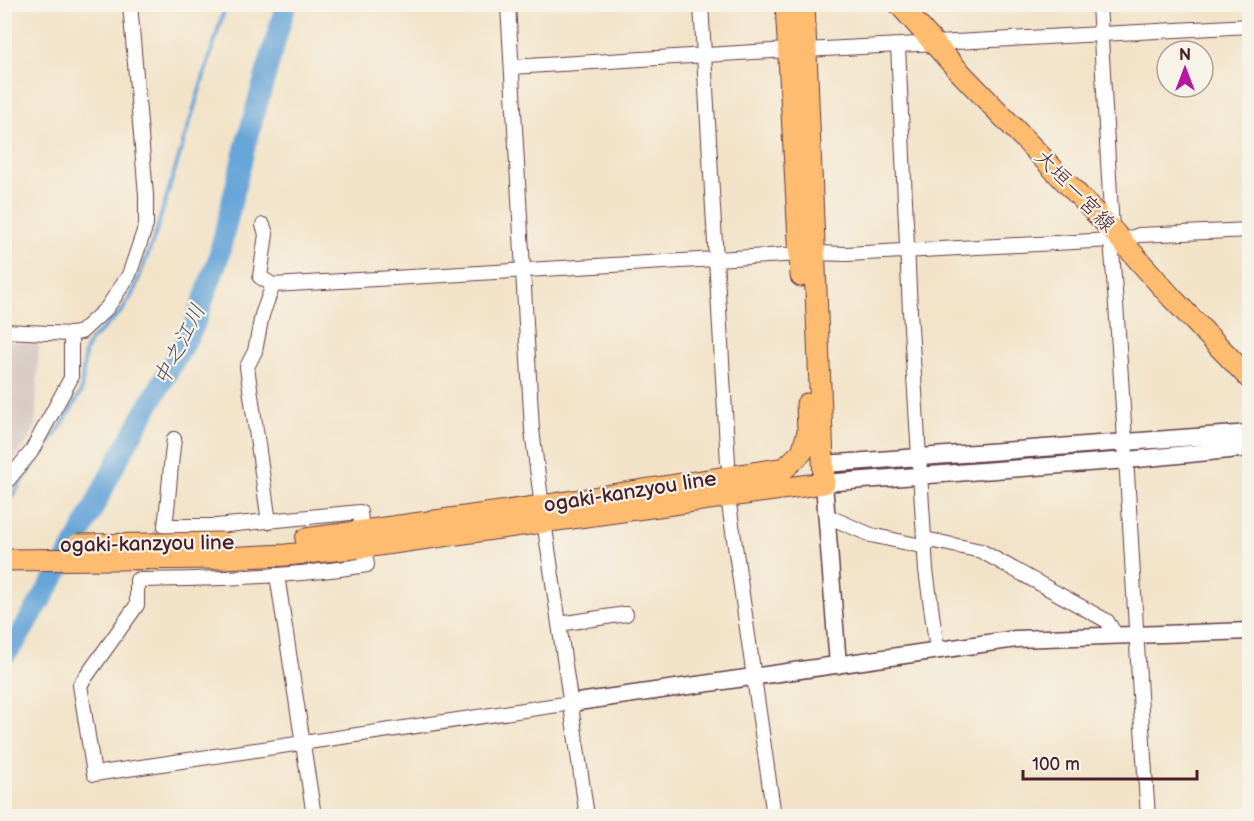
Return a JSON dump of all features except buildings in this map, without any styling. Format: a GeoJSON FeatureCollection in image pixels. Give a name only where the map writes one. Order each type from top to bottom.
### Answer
{"type":"FeatureCollection","features":[{"type":"Feature","properties":{"kind":"main road"},"geometry":{"type":"LineString","coordinates":[[786,4],[797,50],[808,254],[824,473]]}},
{"type":"Feature","properties":{"kind":"main road"},"geometry":{"type":"LineString","coordinates":[[797,50],[804,4]]}},
{"type":"Feature","properties":{"kind":"main road","name":"大垣一宮線"},"geometry":{"type":"LineString","coordinates":[[899,4],[956,68],[1250,379]]}},
{"type":"Feature","properties":{"kind":"main road"},"geometry":{"type":"LineString","coordinates":[[785,468],[802,452],[808,432],[808,254]]}},
{"type":"Feature","properties":{"kind":"main road"},"geometry":{"type":"LineString","coordinates":[[808,432],[824,473]]}},
{"type":"Feature","properties":{"kind":"main road","name":"ogaki-kanzyou line"},"geometry":{"type":"LineString","coordinates":[[543,514],[785,468],[824,473]]}},
{"type":"Feature","properties":{"kind":"main road","name":"ogaki-kanzyou line"},"geometry":{"type":"LineString","coordinates":[[4,546],[222,551],[286,555],[363,539],[543,514],[729,497],[824,473]]}},
{"type":"Feature","properties":{"kind":"main road","name":"ogaki-kanzyou line"},"geometry":{"type":"LineString","coordinates":[[4,560],[222,551]]}},
{"type":"Feature","properties":{"kind":"street"},"geometry":{"type":"LineString","coordinates":[[4,331],[71,334],[81,332],[107,308],[129,275],[146,225],[146,195],[130,4]]}},
{"type":"Feature","properties":{"kind":"street"},"geometry":{"type":"LineString","coordinates":[[508,4],[532,430],[587,816]]}},
{"type":"Feature","properties":{"kind":"street"},"geometry":{"type":"LineString","coordinates":[[701,4],[728,463]]}},
{"type":"Feature","properties":{"kind":"street"},"geometry":{"type":"LineString","coordinates":[[1099,4],[1115,237],[1135,636],[1148,816]]}},
{"type":"Feature","properties":{"kind":"street"},"geometry":{"type":"LineString","coordinates":[[512,67],[1250,26]]}},
{"type":"Feature","properties":{"kind":"street"},"geometry":{"type":"LineString","coordinates":[[898,46],[910,311],[921,458],[926,570],[937,650]]}},
{"type":"Feature","properties":{"kind":"street"},"geometry":{"type":"LineString","coordinates":[[263,225],[266,234],[260,277],[273,285],[1250,230]]}},
{"type":"Feature","properties":{"kind":"street"},"geometry":{"type":"LineString","coordinates":[[269,522],[246,367],[255,351],[262,315],[273,285]]}},
{"type":"Feature","properties":{"kind":"street"},"geometry":{"type":"LineString","coordinates":[[4,485],[31,452],[71,378],[71,334]]}},
{"type":"Feature","properties":{"kind":"street"},"geometry":{"type":"LineString","coordinates":[[824,473],[921,458],[1125,441],[1250,434]]}},
{"type":"Feature","properties":{"kind":"street"},"geometry":{"type":"LineString","coordinates":[[174,439],[165,526],[216,526],[360,513],[367,565],[330,571],[277,575],[137,580],[138,605],[80,685],[94,774],[1016,639],[1250,631]]}},
{"type":"Feature","properties":{"kind":"street"},"geometry":{"type":"LineString","coordinates":[[824,473],[922,477],[1250,448]]}},
{"type":"Feature","properties":{"kind":"street"},"geometry":{"type":"LineString","coordinates":[[824,473],[838,665]]}},
{"type":"Feature","properties":{"kind":"street"},"geometry":{"type":"LineString","coordinates":[[729,497],[774,816]]}},
{"type":"Feature","properties":{"kind":"street"},"geometry":{"type":"LineString","coordinates":[[827,516],[871,535],[981,551],[1107,621],[1116,635]]}},
{"type":"Feature","properties":{"kind":"street"},"geometry":{"type":"LineString","coordinates":[[277,575],[314,816]]}},
{"type":"Feature","properties":{"kind":"street"},"geometry":{"type":"LineString","coordinates":[[559,624],[626,614]]}},
{"type":"Feature","properties":{"kind":"shaded area"},"geometry":{"type":"Polygon","coordinates":[[[5,341],[39,342],[35,428],[22,450],[5,470],[5,341]]]}},
{"type":"Feature","properties":{"kind":"waterway"},"geometry":{"type":"LineString","coordinates":[[4,507],[63,423],[81,392],[85,352],[90,341],[122,311],[134,291],[154,238],[226,4]]}},
{"type":"Feature","properties":{"kind":"waterway","name":"中之江川"},"geometry":{"type":"LineString","coordinates":[[4,656],[16,641],[77,541],[117,461],[194,326],[218,259],[246,143],[286,4]]}},
{"type":"Feature","properties":{"kind":"tunnel"},"geometry":{"type":"LineString","coordinates":[[137,580],[165,526]]}}]}
